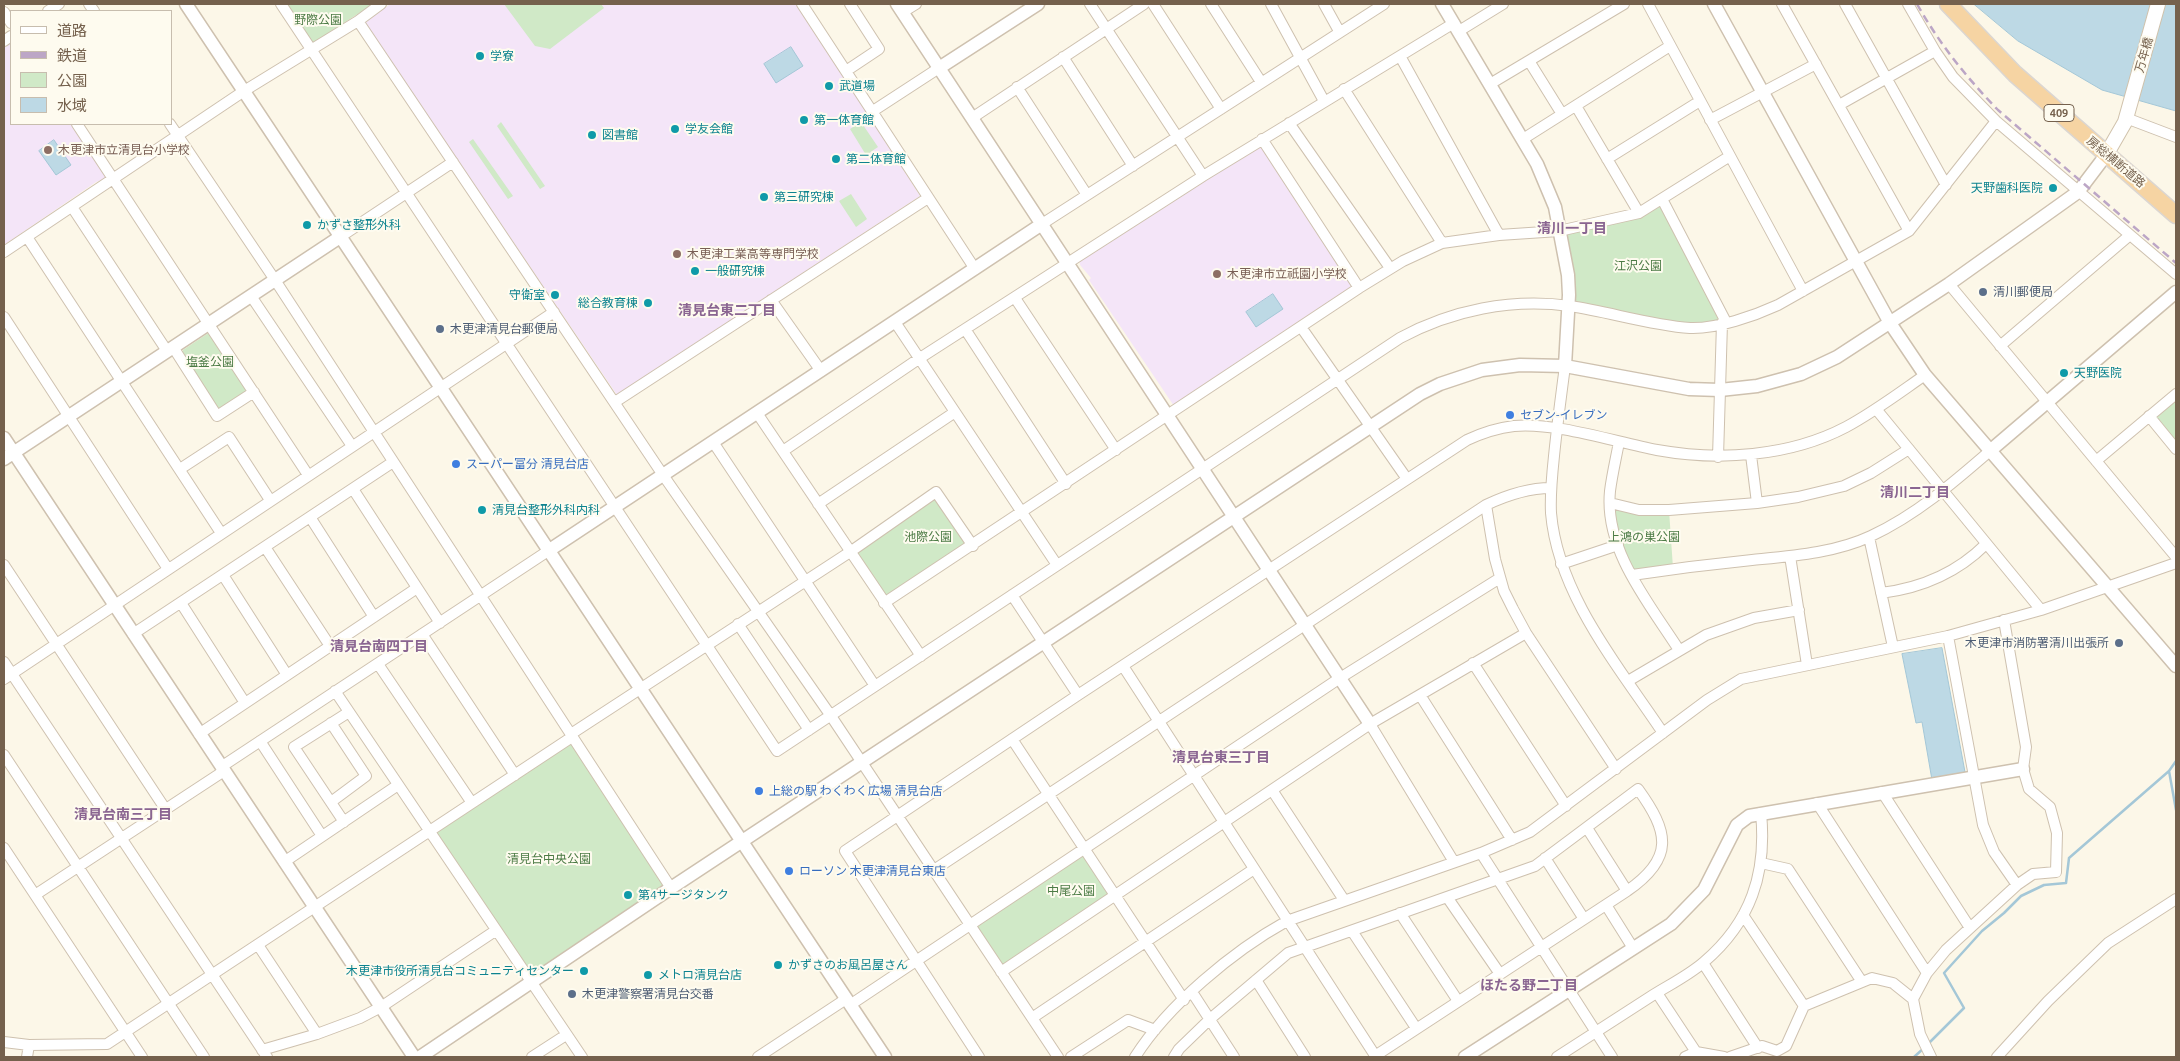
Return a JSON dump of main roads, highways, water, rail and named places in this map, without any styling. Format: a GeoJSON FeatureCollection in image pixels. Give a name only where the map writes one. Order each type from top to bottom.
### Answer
{"type":"FeatureCollection","features":[{"type":"Feature","properties":{"kind":"highway","name":"房総横断道路"},"geometry":{"type":"LineString","coordinates":[[1948,4],[2015,74],[2176,215]]}},
{"type":"Feature","properties":{"kind":"main road","name":"万年橋"},"geometry":{"type":"LineString","coordinates":[[2106,155],[2127,112],[2158,4]]}},
{"type":"Feature","properties":{"kind":"water"},"geometry":{"type":"Polygon","coordinates":[[[1974,4],[2176,4],[2176,111],[2102,90],[2018,41],[1974,4]]]}},
{"type":"Feature","properties":{"kind":"water"},"geometry":{"type":"Polygon","coordinates":[[[791,47],[803,66],[776,83],[764,64],[791,47]]]}},
{"type":"Feature","properties":{"kind":"water"},"geometry":{"type":"Polygon","coordinates":[[[54,140],[71,165],[56,175],[39,151],[54,140]]]}},
{"type":"Feature","properties":{"kind":"water"},"geometry":{"type":"Polygon","coordinates":[[[1273,294],[1283,309],[1256,327],[1246,312],[1273,294]]]}},
{"type":"Feature","properties":{"kind":"water"},"geometry":{"type":"Polygon","coordinates":[[[1942,648],[1965,772],[1932,780],[1922,722],[1916,723],[1902,654],[1942,648]]]}},
{"type":"Feature","properties":{"kind":"waterway"},"geometry":{"type":"LineString","coordinates":[[1928,1044],[1964,1008],[1944,973],[1982,931],[2021,896],[2044,885],[2066,883],[2069,858],[2169,771],[2176,761]]}},
{"type":"Feature","properties":{"kind":"waterway"},"geometry":{"type":"LineString","coordinates":[[2169,771],[2176,810]]}},
{"type":"Feature","properties":{"kind":"waterway"},"geometry":{"type":"LineString","coordinates":[[1914,1057],[1924,1048]]}},
{"type":"Feature","properties":{"kind":"railway"},"geometry":{"type":"LineString","coordinates":[[1917,4],[1934,32],[1954,59],[1998,110],[2176,263]]}},
{"type":"Feature","properties":{"kind":"place","name":"学寮"},"geometry":{"type":"Point","coordinates":[480,56]}},
{"type":"Feature","properties":{"kind":"place","name":"武道場"},"geometry":{"type":"Point","coordinates":[829,86]}},
{"type":"Feature","properties":{"kind":"place","name":"第一体育館"},"geometry":{"type":"Point","coordinates":[804,120]}},
{"type":"Feature","properties":{"kind":"place","name":"学友会館"},"geometry":{"type":"Point","coordinates":[675,129]}},
{"type":"Feature","properties":{"kind":"place","name":"図書館"},"geometry":{"type":"Point","coordinates":[592,135]}},
{"type":"Feature","properties":{"kind":"place","name":"木更津市立清見台小学校"},"geometry":{"type":"Point","coordinates":[48,150]}},
{"type":"Feature","properties":{"kind":"place","name":"第二体育館"},"geometry":{"type":"Point","coordinates":[836,159]}},
{"type":"Feature","properties":{"kind":"place","name":"天野歯科医院"},"geometry":{"type":"Point","coordinates":[2053,188]}},
{"type":"Feature","properties":{"kind":"place","name":"第三研究棟"},"geometry":{"type":"Point","coordinates":[764,197]}},
{"type":"Feature","properties":{"kind":"place","name":"かずさ整形外科"},"geometry":{"type":"Point","coordinates":[307,225]}},
{"type":"Feature","properties":{"kind":"place","name":"木更津工業高等専門学校"},"geometry":{"type":"Point","coordinates":[677,254]}},
{"type":"Feature","properties":{"kind":"place","name":"一般研究棟"},"geometry":{"type":"Point","coordinates":[695,271]}},
{"type":"Feature","properties":{"kind":"place","name":"木更津市立祇園小学校"},"geometry":{"type":"Point","coordinates":[1217,274]}},
{"type":"Feature","properties":{"kind":"place","name":"清川郵便局"},"geometry":{"type":"Point","coordinates":[1983,292]}},
{"type":"Feature","properties":{"kind":"place","name":"守衛室"},"geometry":{"type":"Point","coordinates":[555,295]}},
{"type":"Feature","properties":{"kind":"place","name":"総合教育棟"},"geometry":{"type":"Point","coordinates":[648,303]}},
{"type":"Feature","properties":{"kind":"place","name":"木更津清見台郵便局"},"geometry":{"type":"Point","coordinates":[440,329]}},
{"type":"Feature","properties":{"kind":"place","name":"天野医院"},"geometry":{"type":"Point","coordinates":[2064,373]}},
{"type":"Feature","properties":{"kind":"place","name":"セブン-イレブン"},"geometry":{"type":"Point","coordinates":[1510,415]}},
{"type":"Feature","properties":{"kind":"place","name":"スーパー富分 清見台店"},"geometry":{"type":"Point","coordinates":[456,464]}},
{"type":"Feature","properties":{"kind":"place","name":"清見台整形外科内科"},"geometry":{"type":"Point","coordinates":[482,510]}},
{"type":"Feature","properties":{"kind":"place","name":"木更津市消防署清川出張所"},"geometry":{"type":"Point","coordinates":[2119,643]}},
{"type":"Feature","properties":{"kind":"place","name":"上総の駅 わくわく広場 清見台店"},"geometry":{"type":"Point","coordinates":[759,791]}},
{"type":"Feature","properties":{"kind":"place","name":"ローソン 木更津清見台東店"},"geometry":{"type":"Point","coordinates":[789,871]}},
{"type":"Feature","properties":{"kind":"place","name":"第4サージタンク"},"geometry":{"type":"Point","coordinates":[628,895]}},
{"type":"Feature","properties":{"kind":"place","name":"かずさのお風呂屋さん"},"geometry":{"type":"Point","coordinates":[778,965]}},
{"type":"Feature","properties":{"kind":"place","name":"木更津市役所清見台コミュニティセンター"},"geometry":{"type":"Point","coordinates":[584,971]}},
{"type":"Feature","properties":{"kind":"place","name":"メトロ清見台店"},"geometry":{"type":"Point","coordinates":[648,975]}},
{"type":"Feature","properties":{"kind":"place","name":"木更津警察署清見台交番"},"geometry":{"type":"Point","coordinates":[572,994]}},
{"type":"Feature","properties":{"kind":"district","name":"清川一丁目"},"geometry":{"type":"Point","coordinates":[1572,228]}},
{"type":"Feature","properties":{"kind":"district","name":"清見台東二丁目"},"geometry":{"type":"Point","coordinates":[727,310]}},
{"type":"Feature","properties":{"kind":"district","name":"清川二丁目"},"geometry":{"type":"Point","coordinates":[1915,492]}},
{"type":"Feature","properties":{"kind":"district","name":"清見台南四丁目"},"geometry":{"type":"Point","coordinates":[379,646]}},
{"type":"Feature","properties":{"kind":"district","name":"清見台東三丁目"},"geometry":{"type":"Point","coordinates":[1221,757]}},
{"type":"Feature","properties":{"kind":"district","name":"清見台南三丁目"},"geometry":{"type":"Point","coordinates":[123,814]}},
{"type":"Feature","properties":{"kind":"district","name":"ほたる野二丁目"},"geometry":{"type":"Point","coordinates":[1529,985]}},
{"type":"Feature","properties":{"kind":"park label","name":"野際公園"},"geometry":{"type":"Point","coordinates":[318,20]}},
{"type":"Feature","properties":{"kind":"park label","name":"江沢公園"},"geometry":{"type":"Point","coordinates":[1638,266]}},
{"type":"Feature","properties":{"kind":"park label","name":"塩釜公園"},"geometry":{"type":"Point","coordinates":[210,362]}},
{"type":"Feature","properties":{"kind":"park label","name":"池際公園"},"geometry":{"type":"Point","coordinates":[928,537]}},
{"type":"Feature","properties":{"kind":"park label","name":"上鴻の巣公園"},"geometry":{"type":"Point","coordinates":[1644,537]}},
{"type":"Feature","properties":{"kind":"park label","name":"清見台中央公園"},"geometry":{"type":"Point","coordinates":[549,859]}},
{"type":"Feature","properties":{"kind":"park label","name":"中尾公園"},"geometry":{"type":"Point","coordinates":[1071,891]}}]}
